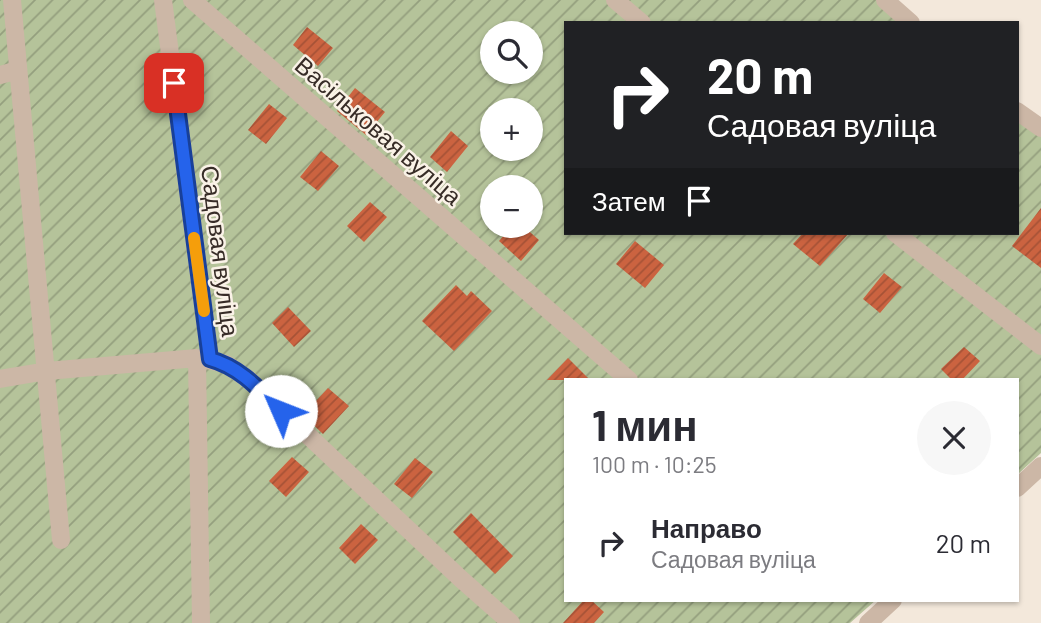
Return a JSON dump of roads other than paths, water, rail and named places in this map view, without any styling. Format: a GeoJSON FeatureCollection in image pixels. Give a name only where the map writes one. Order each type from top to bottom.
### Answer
{"type":"FeatureCollection","features":[{"type":"Feature","properties":{"kind":"street"},"geometry":{"type":"LineString","coordinates":[[12,0],[61,540]]}},
{"type":"Feature","properties":{"kind":"street","name":"Садовая вуліца"},"geometry":{"type":"LineString","coordinates":[[163,0],[203,358],[226,364],[248,379],[511,623]]}},
{"type":"Feature","properties":{"kind":"street","name":"Васільковая вуліца"},"geometry":{"type":"LineString","coordinates":[[192,0],[627,378]]}},
{"type":"Feature","properties":{"kind":"street"},"geometry":{"type":"LineString","coordinates":[[615,0],[640,21]]}},
{"type":"Feature","properties":{"kind":"street"},"geometry":{"type":"LineString","coordinates":[[885,0],[909,21]]}},
{"type":"Feature","properties":{"kind":"street"},"geometry":{"type":"LineString","coordinates":[[0,75],[18,69]]}},
{"type":"Feature","properties":{"kind":"street"},"geometry":{"type":"LineString","coordinates":[[1019,112],[1041,128]]}},
{"type":"Feature","properties":{"kind":"street"},"geometry":{"type":"LineString","coordinates":[[898,235],[1041,346]]}},
{"type":"Feature","properties":{"kind":"street"},"geometry":{"type":"LineString","coordinates":[[0,379],[47,371],[203,358],[201,623]]}},
{"type":"Feature","properties":{"kind":"street"},"geometry":{"type":"LineString","coordinates":[[1019,486],[1041,466]]}},
{"type":"Feature","properties":{"kind":"street"},"geometry":{"type":"LineString","coordinates":[[868,623],[883,603]]}}]}
